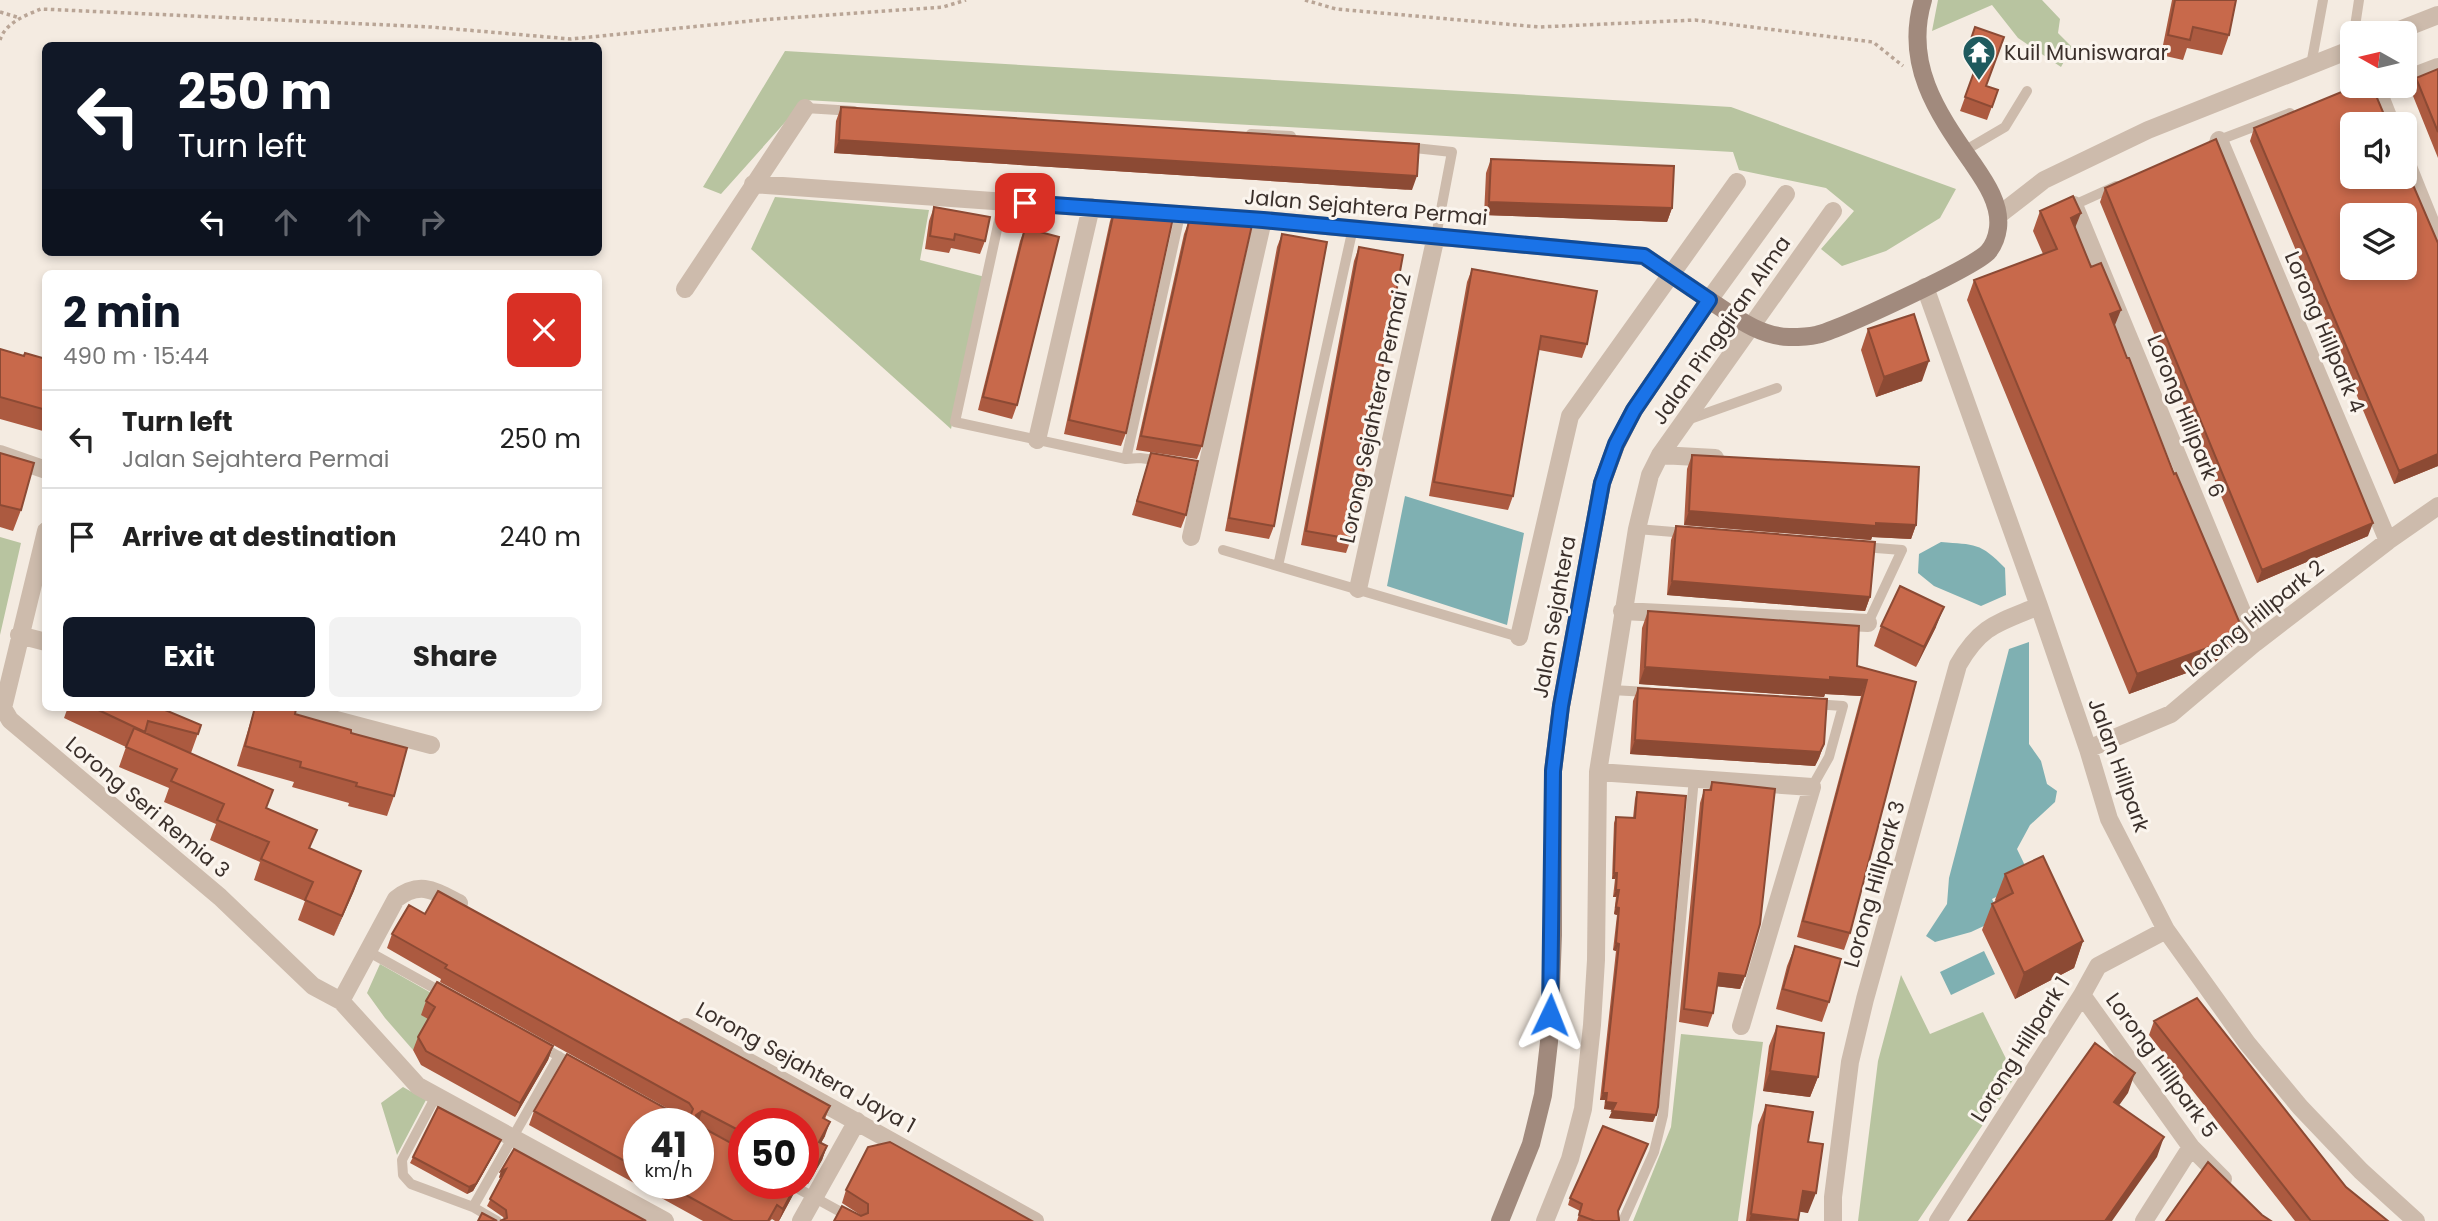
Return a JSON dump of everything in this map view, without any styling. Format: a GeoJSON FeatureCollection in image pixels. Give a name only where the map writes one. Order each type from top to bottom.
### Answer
{"type":"FeatureCollection","features":[{"type":"Feature","properties":{"kind":"main road"},"geometry":{"type":"LineString","coordinates":[[1709,300],[1751,327],[1770,335],[1817,335],[1925,287],[1988,252],[1994,241],[1999,215],[1988,188],[1942,118],[1923,75],[1917,53],[1916,28],[1923,0]]}},
{"type":"Feature","properties":{"kind":"main road","name":"Jalan Sejahtera"},"geometry":{"type":"LineString","coordinates":[[1500,1221],[1531,1144],[1543,1096],[1549,1042],[1553,935],[1553,771],[1561,706],[1602,483],[1616,444],[1634,410],[1709,300]]}},
{"type":"Feature","properties":{"kind":"street"},"geometry":{"type":"LineString","coordinates":[[2417,23],[2438,15]]}},
{"type":"Feature","properties":{"kind":"street"},"geometry":{"type":"LineString","coordinates":[[1999,215],[2055,174],[2148,130],[2311,65],[2340,50]]}},
{"type":"Feature","properties":{"kind":"street"},"geometry":{"type":"LineString","coordinates":[[2417,75],[2438,67]]}},
{"type":"Feature","properties":{"kind":"street"},"geometry":{"type":"LineString","coordinates":[[685,289],[805,108]]}},
{"type":"Feature","properties":{"kind":"street","name":"Lorong Hillpark 4"},"geometry":{"type":"LineString","coordinates":[[2213,143],[2388,541]]}},
{"type":"Feature","properties":{"kind":"street"},"geometry":{"type":"LineString","coordinates":[[1519,637],[1570,416],[1737,182]]}},
{"type":"Feature","properties":{"kind":"street","name":"Jalan Sejahtera Permai"},"geometry":{"type":"LineString","coordinates":[[753,184],[1263,220],[1644,256],[1709,300]]}},
{"type":"Feature","properties":{"kind":"street"},"geometry":{"type":"LineString","coordinates":[[2417,189],[2438,241]]}},
{"type":"Feature","properties":{"kind":"street","name":"Jalan Sejahtera"},"geometry":{"type":"LineString","coordinates":[[1709,300],[1786,194]]}},
{"type":"Feature","properties":{"kind":"street","name":"Lorong Hillpark 6"},"geometry":{"type":"LineString","coordinates":[[2074,205],[2255,643]]}},
{"type":"Feature","properties":{"kind":"street"},"geometry":{"type":"LineString","coordinates":[[1037,440],[1091,207]]}},
{"type":"Feature","properties":{"kind":"street","name":"Jalan Pinggiran Alma"},"geometry":{"type":"LineString","coordinates":[[1545,1221],[1570,1159],[1583,1109],[1596,960],[1598,772],[1622,611],[1650,475],[1660,455],[1833,211]]}},
{"type":"Feature","properties":{"kind":"street"},"geometry":{"type":"LineString","coordinates":[[1191,537],[1201,468],[1263,220]]}},
{"type":"Feature","properties":{"kind":"street","name":"Lorong Sejahtera Permai 2"},"geometry":{"type":"LineString","coordinates":[[1358,589],[1436,236]]}},
{"type":"Feature","properties":{"kind":"street","name":"Jalan Hillpark"},"geometry":{"type":"LineString","coordinates":[[1925,287],[2039,606],[2109,819],[2166,930],[2247,1043],[2300,1107],[2361,1171],[2416,1221]]}},
{"type":"Feature","properties":{"kind":"street"},"geometry":{"type":"LineString","coordinates":[[0,454],[42,469]]}},
{"type":"Feature","properties":{"kind":"street"},"geometry":{"type":"LineString","coordinates":[[1660,455],[1730,458]]}},
{"type":"Feature","properties":{"kind":"street","name":"Lorong Hillpark 2"},"geometry":{"type":"LineString","coordinates":[[2088,749],[2171,714],[2255,643],[2438,506]]}},
{"type":"Feature","properties":{"kind":"street","name":"Lorong Seri Remia 3"},"geometry":{"type":"LineString","coordinates":[[42,546],[3,708],[10,720],[220,897],[313,986],[341,1002],[418,1086],[665,1221]]}},
{"type":"Feature","properties":{"kind":"street","name":"Lorong Hillpark 3"},"geometry":{"type":"LineString","coordinates":[[1833,1221],[1833,1197],[1853,1049],[1958,665],[1970,644],[1989,626],[2039,606]]}},
{"type":"Feature","properties":{"kind":"street"},"geometry":{"type":"LineString","coordinates":[[1622,611],[1868,623]]}},
{"type":"Feature","properties":{"kind":"street"},"geometry":{"type":"LineString","coordinates":[[19,635],[42,641]]}},
{"type":"Feature","properties":{"kind":"street"},"geometry":{"type":"LineString","coordinates":[[303,711],[431,745]]}},
{"type":"Feature","properties":{"kind":"street"},"geometry":{"type":"LineString","coordinates":[[1598,772],[1812,787],[1741,1026]]}},
{"type":"Feature","properties":{"kind":"street"},"geometry":{"type":"LineString","coordinates":[[341,1002],[396,899],[406,891],[421,888],[433,890],[470,909]]}},
{"type":"Feature","properties":{"kind":"street","name":"Lorong Hillpark 1"},"geometry":{"type":"LineString","coordinates":[[1938,1221],[2098,966],[2166,930]]}},
{"type":"Feature","properties":{"kind":"street","name":"Lorong Hillpark 5"},"geometry":{"type":"LineString","coordinates":[[2082,995],[2190,1147],[2237,1193]]}},
{"type":"Feature","properties":{"kind":"street","name":"Lorong Sejahtera Jaya 1"},"geometry":{"type":"LineString","coordinates":[[676,1022],[1035,1221]]}},
{"type":"Feature","properties":{"kind":"street"},"geometry":{"type":"LineString","coordinates":[[819,1188],[857,1121]]}},
{"type":"Feature","properties":{"kind":"street"},"geometry":{"type":"LineString","coordinates":[[2144,1221],[2190,1147]]}},
{"type":"Feature","properties":{"kind":"street"},"geometry":{"type":"LineString","coordinates":[[801,1221],[813,1199]]}},
{"type":"Feature","properties":{"kind":"lane"},"geometry":{"type":"LineString","coordinates":[[2311,65],[2323,0]]}},
{"type":"Feature","properties":{"kind":"lane"},"geometry":{"type":"LineString","coordinates":[[2356,21],[2359,0]]}},
{"type":"Feature","properties":{"kind":"lane"},"geometry":{"type":"LineString","coordinates":[[1964,150],[2004,127],[2027,91]]}},
{"type":"Feature","properties":{"kind":"lane"},"geometry":{"type":"LineString","coordinates":[[805,108],[860,111]]}},
{"type":"Feature","properties":{"kind":"lane"},"geometry":{"type":"LineString","coordinates":[[2213,143],[2296,111]]}},
{"type":"Feature","properties":{"kind":"lane"},"geometry":{"type":"LineString","coordinates":[[1234,133],[1303,138]]}},
{"type":"Feature","properties":{"kind":"lane"},"geometry":{"type":"LineString","coordinates":[[1398,146],[1452,152],[1436,236]]}},
{"type":"Feature","properties":{"kind":"lane"},"geometry":{"type":"LineString","coordinates":[[2074,205],[2122,184]]}},
{"type":"Feature","properties":{"kind":"lane"},"geometry":{"type":"LineString","coordinates":[[1003,202],[955,422],[1126,459],[1140,458],[1180,464]]}},
{"type":"Feature","properties":{"kind":"lane"},"geometry":{"type":"LineString","coordinates":[[1126,459],[1180,215]]}},
{"type":"Feature","properties":{"kind":"lane"},"geometry":{"type":"LineString","coordinates":[[1278,566],[1353,228]]}},
{"type":"Feature","properties":{"kind":"lane"},"geometry":{"type":"LineString","coordinates":[[1684,421],[1777,388]]}},
{"type":"Feature","properties":{"kind":"lane"},"geometry":{"type":"LineString","coordinates":[[1637,529],[1703,535]]}},
{"type":"Feature","properties":{"kind":"lane"},"geometry":{"type":"LineString","coordinates":[[1849,546],[1902,551],[1868,623]]}},
{"type":"Feature","properties":{"kind":"lane"},"geometry":{"type":"LineString","coordinates":[[1223,551],[1519,637]]}},
{"type":"Feature","properties":{"kind":"lane"},"geometry":{"type":"LineString","coordinates":[[1611,690],[1666,694]]}},
{"type":"Feature","properties":{"kind":"lane"},"geometry":{"type":"LineString","coordinates":[[1802,703],[1843,706],[1829,757],[1812,787]]}},
{"type":"Feature","properties":{"kind":"lane"},"geometry":{"type":"LineString","coordinates":[[1623,1221],[1654,1152],[1663,1115],[1694,778]]}},
{"type":"Feature","properties":{"kind":"lane"},"geometry":{"type":"LineString","coordinates":[[369,952],[452,997]]}},
{"type":"Feature","properties":{"kind":"lane"},"geometry":{"type":"LineString","coordinates":[[523,1037],[583,1070]]}},
{"type":"Feature","properties":{"kind":"lane"},"geometry":{"type":"LineString","coordinates":[[472,1208],[559,1056]]}},
{"type":"Feature","properties":{"kind":"lane"},"geometry":{"type":"LineString","coordinates":[[436,1096],[402,1160],[403,1175],[411,1184],[497,1221]]}},
{"type":"Feature","properties":{"kind":"lane"},"geometry":{"type":"LineString","coordinates":[[818,1199],[857,1221]]}},
{"type":"Feature","properties":{"kind":"path"},"geometry":{"type":"LineString","coordinates":[[0,40],[2,33],[20,18],[41,9],[430,27],[571,39],[760,20],[943,7],[966,0]]}},
{"type":"Feature","properties":{"kind":"path"},"geometry":{"type":"LineString","coordinates":[[1305,0],[1336,9],[1539,27],[1695,20],[1822,35],[1872,42],[1910,72]]}},
{"type":"Feature","properties":{"kind":"path"},"geometry":{"type":"LineString","coordinates":[[0,12],[20,18]]}},
{"type":"Feature","properties":{"kind":"green space"},"geometry":{"type":"Polygon","coordinates":[[[1938,0],[2042,0],[2060,19],[2058,33],[2072,47],[2061,67],[2018,38],[1992,5],[1932,31],[1938,0]]]}},
{"type":"Feature","properties":{"kind":"green space"},"geometry":{"type":"Polygon","coordinates":[[[785,51],[1731,107],[1956,189],[1940,218],[1886,251],[1842,266],[1821,249],[1854,211],[1826,188],[1739,170],[1733,152],[805,100],[721,194],[703,187],[785,51]]]}},
{"type":"Feature","properties":{"kind":"green space"},"geometry":{"type":"Polygon","coordinates":[[[775,197],[929,210],[920,260],[985,277],[951,429],[751,249],[775,197]]]}},
{"type":"Feature","properties":{"kind":"green space"},"geometry":{"type":"Polygon","coordinates":[[[0,537],[21,543],[0,635],[0,537]]]}},
{"type":"Feature","properties":{"kind":"green space"},"geometry":{"type":"Polygon","coordinates":[[[380,964],[433,994],[430,1020],[413,1050],[367,993],[380,964]]]}},
{"type":"Feature","properties":{"kind":"green space"},"geometry":{"type":"Polygon","coordinates":[[[1901,975],[1930,1034],[1983,1012],[2015,1077],[1918,1221],[1858,1221],[1878,1061],[1901,975]]]}},
{"type":"Feature","properties":{"kind":"green space"},"geometry":{"type":"Polygon","coordinates":[[[1681,1034],[1763,1042],[1738,1221],[1633,1221],[1671,1127],[1681,1034]]]}},
{"type":"Feature","properties":{"kind":"green space"},"geometry":{"type":"Polygon","coordinates":[[[403,1087],[426,1100],[397,1155],[381,1103],[403,1087]]]}},
{"type":"Feature","properties":{"kind":"water"},"geometry":{"type":"Polygon","coordinates":[[[1405,496],[1524,533],[1507,625],[1387,586],[1405,496]]]}},
{"type":"Feature","properties":{"kind":"water"},"geometry":{"type":"Polygon","coordinates":[[[1941,542],[1976,546],[1989,553],[2005,568],[2006,595],[1981,606],[1934,586],[1918,573],[1919,554],[1941,542]]]}},
{"type":"Feature","properties":{"kind":"water"},"geometry":{"type":"Polygon","coordinates":[[[2029,642],[2029,744],[2041,761],[2047,784],[2057,791],[2055,802],[2030,825],[2017,849],[2032,880],[1992,899],[2001,918],[1971,932],[1935,942],[1926,936],[1947,904],[1949,878],[2009,649],[2029,642]]]}},
{"type":"Feature","properties":{"kind":"water"},"geometry":{"type":"Polygon","coordinates":[[[1984,951],[1995,974],[1951,995],[1940,972],[1984,951]]]}},
{"type":"Feature","properties":{"kind":"building"},"geometry":{"type":"Polygon","coordinates":[[[2175,0],[2236,0],[2229,35],[2193,27],[2190,40],[2168,35],[2175,0]]]}},
{"type":"Feature","properties":{"kind":"building","name":"Kuil Muniswarar"},"geometry":{"type":"Polygon","coordinates":[[[1975,27],[2004,37],[1986,86],[1998,90],[1992,107],[1965,97],[1982,50],[1969,45],[1975,27]]]}},
{"type":"Feature","properties":{"kind":"building"},"geometry":{"type":"Polygon","coordinates":[[[2438,69],[2438,132],[2417,80],[2417,78],[2438,69]]]}},
{"type":"Feature","properties":{"kind":"building"},"geometry":{"type":"Polygon","coordinates":[[[2340,93],[2340,98],[2377,98],[2383,112],[2340,112],[2340,189],[2415,189],[2438,243],[2438,454],[2399,471],[2254,128],[2340,93]]]}},
{"type":"Feature","properties":{"kind":"building"},"geometry":{"type":"Polygon","coordinates":[[[841,107],[1419,144],[1417,176],[839,140],[841,107]]]}},
{"type":"Feature","properties":{"kind":"building"},"geometry":{"type":"Polygon","coordinates":[[[2216,139],[2373,523],[2262,570],[2105,188],[2216,139]]]}},
{"type":"Feature","properties":{"kind":"building"},"geometry":{"type":"Polygon","coordinates":[[[1491,159],[1674,166],[1672,208],[1489,202],[1491,159]]]}},
{"type":"Feature","properties":{"kind":"building"},"geometry":{"type":"Polygon","coordinates":[[[2073,196],[2081,213],[2071,218],[2091,267],[2101,263],[2121,310],[2110,314],[2174,474],[2176,473],[2241,626],[2221,643],[2137,674],[1974,280],[2057,249],[2040,211],[2073,196]]]}},
{"type":"Feature","properties":{"kind":"building"},"geometry":{"type":"Polygon","coordinates":[[[934,207],[990,217],[985,241],[955,234],[954,240],[930,236],[934,207]]]}},
{"type":"Feature","properties":{"kind":"building"},"geometry":{"type":"Polygon","coordinates":[[[1115,207],[1173,218],[1126,433],[1069,420],[1115,207]]]}},
{"type":"Feature","properties":{"kind":"building"},"geometry":{"type":"Polygon","coordinates":[[[1193,213],[1252,225],[1202,446],[1141,436],[1193,213]]]}},
{"type":"Feature","properties":{"kind":"building"},"geometry":{"type":"Polygon","coordinates":[[[1025,228],[1059,237],[1017,405],[983,397],[1025,228]]]}},
{"type":"Feature","properties":{"kind":"building"},"geometry":{"type":"Polygon","coordinates":[[[1282,234],[1327,242],[1274,526],[1229,518],[1282,234]]]}},
{"type":"Feature","properties":{"kind":"building"},"geometry":{"type":"Polygon","coordinates":[[[1359,247],[1403,255],[1351,539],[1306,531],[1359,247]]]}},
{"type":"Feature","properties":{"kind":"building"},"geometry":{"type":"Polygon","coordinates":[[[1472,269],[1597,291],[1587,344],[1541,336],[1513,496],[1434,482],[1472,269]]]}},
{"type":"Feature","properties":{"kind":"building"},"geometry":{"type":"Polygon","coordinates":[[[1914,314],[1929,361],[1884,377],[1868,329],[1914,314]]]}},
{"type":"Feature","properties":{"kind":"building"},"geometry":{"type":"Polygon","coordinates":[[[0,349],[42,358],[42,409],[0,397],[0,349]]]}},
{"type":"Feature","properties":{"kind":"building"},"geometry":{"type":"Polygon","coordinates":[[[0,453],[34,463],[21,510],[0,505],[0,453]]]}},
{"type":"Feature","properties":{"kind":"building"},"geometry":{"type":"Polygon","coordinates":[[[1151,453],[1198,461],[1186,515],[1137,501],[1151,453]]]}},
{"type":"Feature","properties":{"kind":"building"},"geometry":{"type":"Polygon","coordinates":[[[1692,455],[1919,467],[1916,525],[1876,523],[1876,526],[1689,511],[1692,455]]]}},
{"type":"Feature","properties":{"kind":"building"},"geometry":{"type":"Polygon","coordinates":[[[1676,526],[1875,542],[1870,597],[1672,581],[1676,526]]]}},
{"type":"Feature","properties":{"kind":"building"},"geometry":{"type":"Polygon","coordinates":[[[1900,586],[1944,607],[1924,647],[1881,626],[1900,586]]]}},
{"type":"Feature","properties":{"kind":"building"},"geometry":{"type":"Polygon","coordinates":[[[1648,611],[1859,626],[1857,666],[1916,682],[1850,933],[1803,921],[1867,680],[1830,677],[1830,680],[1645,667],[1648,611]]]}},
{"type":"Feature","properties":{"kind":"building"},"geometry":{"type":"Polygon","coordinates":[[[1638,688],[1827,699],[1824,744],[1820,752],[1635,740],[1638,688]]]}},
{"type":"Feature","properties":{"kind":"building"},"geometry":{"type":"Polygon","coordinates":[[[100,711],[168,711],[201,725],[198,734],[148,721],[145,732],[100,711]]]}},
{"type":"Feature","properties":{"kind":"building"},"geometry":{"type":"Polygon","coordinates":[[[254,711],[296,711],[295,714],[351,730],[351,733],[407,748],[394,796],[300,767],[301,762],[245,746],[254,711]]]}},
{"type":"Feature","properties":{"kind":"building"},"geometry":{"type":"Polygon","coordinates":[[[134,728],[273,790],[266,808],[317,830],[309,848],[361,871],[342,916],[305,900],[313,882],[261,859],[269,842],[217,820],[224,804],[171,781],[177,769],[126,747],[134,728]]]}},
{"type":"Feature","properties":{"kind":"building"},"geometry":{"type":"Polygon","coordinates":[[[1712,782],[1775,789],[1760,924],[1745,976],[1719,973],[1713,1013],[1684,1009],[1704,790],[1711,790],[1712,782]]]}},
{"type":"Feature","properties":{"kind":"building"},"geometry":{"type":"Polygon","coordinates":[[[1637,792],[1686,796],[1656,1115],[1612,1111],[1616,1103],[1606,1102],[1607,1093],[1603,1093],[1619,944],[1616,943],[1619,908],[1616,907],[1619,890],[1616,890],[1617,873],[1614,873],[1616,817],[1635,818],[1637,792]]]}},
{"type":"Feature","properties":{"kind":"building"},"geometry":{"type":"Polygon","coordinates":[[[2043,856],[2083,941],[2024,973],[1992,904],[2013,893],[2005,874],[2043,856]]]}},
{"type":"Feature","properties":{"kind":"building"},"geometry":{"type":"Polygon","coordinates":[[[438,891],[830,1106],[823,1118],[830,1122],[819,1142],[819,1108],[728,1108],[728,1125],[714,1117],[714,1108],[692,1108],[689,1103],[445,968],[447,965],[392,934],[409,905],[425,914],[438,891]]]}},
{"type":"Feature","properties":{"kind":"building"},"geometry":{"type":"Polygon","coordinates":[[[1795,946],[1841,959],[1829,1002],[1783,989],[1795,946]]]}},
{"type":"Feature","properties":{"kind":"building"},"geometry":{"type":"Polygon","coordinates":[[[437,982],[553,1046],[520,1103],[426,1051],[418,1037],[435,1007],[426,1001],[437,982]]]}},
{"type":"Feature","properties":{"kind":"building"},"geometry":{"type":"Polygon","coordinates":[[[2197,998],[2346,1187],[2388,1221],[2311,1221],[2154,1021],[2197,998]]]}},
{"type":"Feature","properties":{"kind":"building"},"geometry":{"type":"Polygon","coordinates":[[[1777,1026],[1824,1033],[1818,1077],[1770,1071],[1777,1026]]]}},
{"type":"Feature","properties":{"kind":"building"},"geometry":{"type":"Polygon","coordinates":[[[2095,1043],[2135,1073],[2114,1102],[2164,1137],[2105,1221],[1968,1221],[2095,1043]]]}},
{"type":"Feature","properties":{"kind":"building"},"geometry":{"type":"Polygon","coordinates":[[[567,1054],[665,1108],[623,1108],[623,1160],[534,1111],[567,1054]]]}},
{"type":"Feature","properties":{"kind":"building"},"geometry":{"type":"Polygon","coordinates":[[[1766,1105],[1813,1112],[1808,1142],[1823,1144],[1816,1193],[1803,1191],[1798,1220],[1751,1214],[1766,1105]]]}},
{"type":"Feature","properties":{"kind":"building"},"geometry":{"type":"Polygon","coordinates":[[[438,1107],[501,1140],[476,1184],[469,1187],[413,1157],[438,1107]]]}},
{"type":"Feature","properties":{"kind":"building"},"geometry":{"type":"Polygon","coordinates":[[[1603,1126],[1648,1144],[1618,1211],[1619,1221],[1595,1221],[1579,1215],[1582,1204],[1570,1198],[1603,1126]]]}},
{"type":"Feature","properties":{"kind":"building"},"geometry":{"type":"Polygon","coordinates":[[[714,1134],[728,1141],[728,1199],[788,1199],[783,1209],[777,1205],[768,1221],[733,1221],[693,1199],[714,1199],[714,1134]]]}},
{"type":"Feature","properties":{"kind":"building"},"geometry":{"type":"Polygon","coordinates":[[[819,1142],[827,1146],[819,1161],[819,1142]]]}},
{"type":"Feature","properties":{"kind":"building"},"geometry":{"type":"Polygon","coordinates":[[[890,1142],[1032,1221],[834,1221],[842,1206],[861,1216],[868,1213],[868,1204],[846,1190],[868,1147],[890,1142]]]}},
{"type":"Feature","properties":{"kind":"building"},"geometry":{"type":"Polygon","coordinates":[[[514,1149],[646,1221],[500,1221],[507,1218],[506,1210],[490,1199],[506,1169],[501,1171],[514,1149]]]}},
{"type":"Feature","properties":{"kind":"building"},"geometry":{"type":"Polygon","coordinates":[[[2208,1162],[2262,1215],[2271,1221],[2166,1221],[2208,1162]]]}},
{"type":"Feature","properties":{"kind":"building"},"geometry":{"type":"Polygon","coordinates":[[[482,1213],[497,1221],[478,1221],[482,1213]]]}},
{"type":"Feature","properties":{"kind":"place","name":"Kuil Muniswarar"},"geometry":{"type":"Point","coordinates":[1979,82]}},
{"type":"Feature","properties":{"kind":"route"},"geometry":{"type":"LineString","coordinates":[[1025,203],[1263,220],[1644,256],[1709,300],[1634,410],[1616,444],[1602,483],[1561,706],[1553,771],[1550,1015]]}}]}
